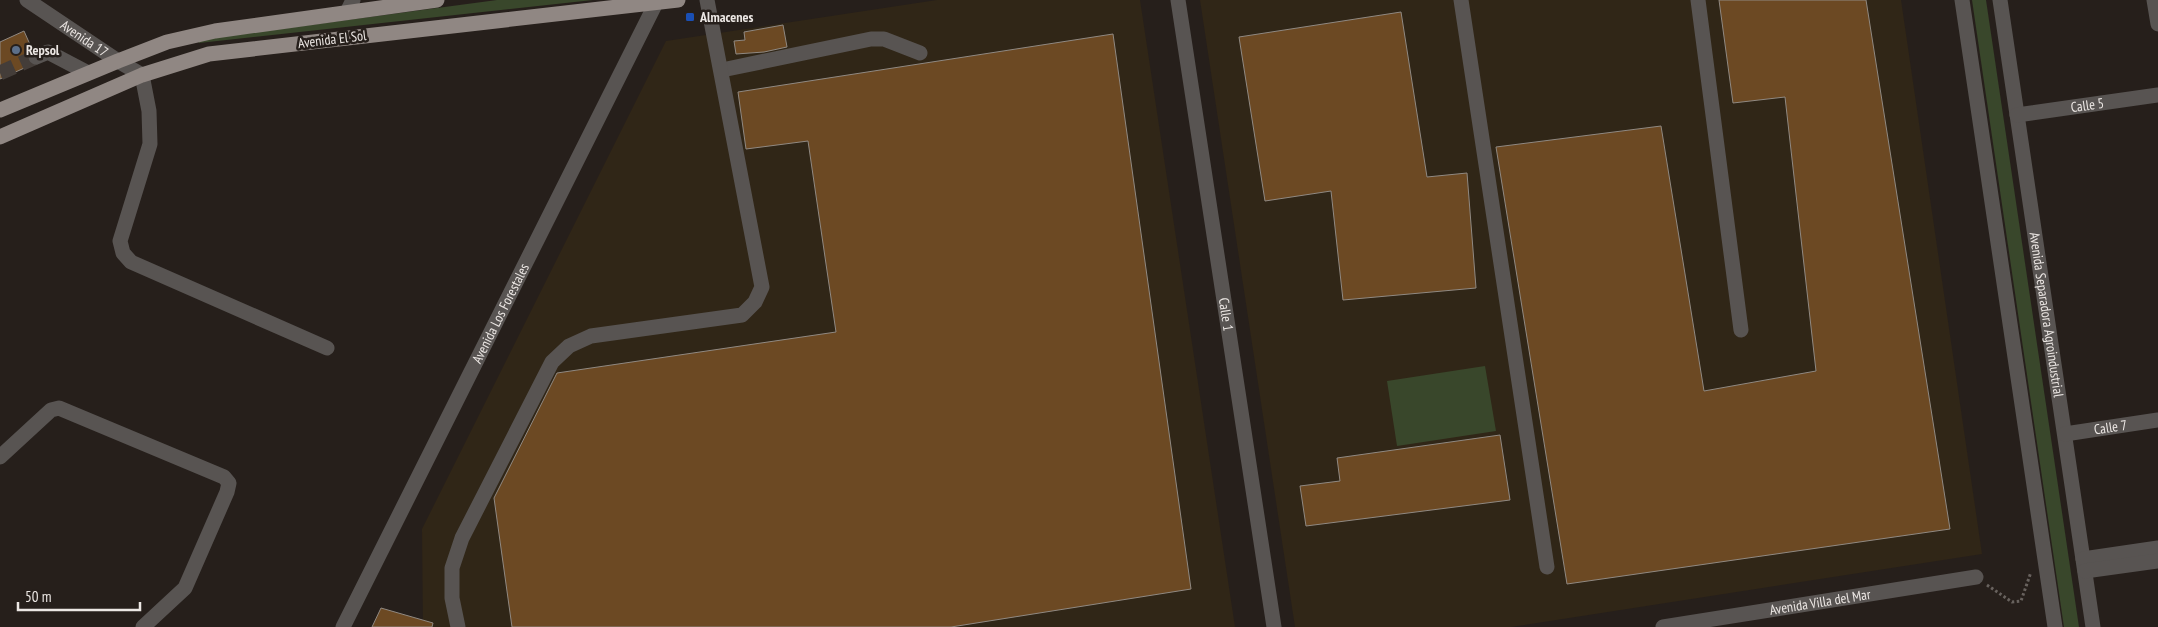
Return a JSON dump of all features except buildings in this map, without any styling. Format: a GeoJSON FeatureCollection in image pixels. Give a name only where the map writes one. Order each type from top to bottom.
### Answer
{"type":"FeatureCollection","features":[{"type":"Feature","properties":{"kind":"main road","name":"Avenida El Sol"},"geometry":{"type":"LineString","coordinates":[[0,110],[118,60],[167,42],[215,31],[350,6],[437,0]]}},
{"type":"Feature","properties":{"kind":"main road","name":"Avenida El Sol"},"geometry":{"type":"LineString","coordinates":[[0,137],[142,75],[210,54],[678,0]]}},
{"type":"Feature","properties":{"kind":"street","name":"Avenida 17"},"geometry":{"type":"LineString","coordinates":[[27,0],[142,75]]}},
{"type":"Feature","properties":{"kind":"street"},"geometry":{"type":"LineString","coordinates":[[458,627],[452,598],[452,568],[460,546],[552,362],[569,346],[591,336],[742,315],[755,302],[762,287],[722,70],[707,0]]}},
{"type":"Feature","properties":{"kind":"street","name":"Calle 1"},"geometry":{"type":"LineString","coordinates":[[1178,0],[1274,627]]}},
{"type":"Feature","properties":{"kind":"street"},"geometry":{"type":"LineString","coordinates":[[1461,0],[1547,567]]}},
{"type":"Feature","properties":{"kind":"street"},"geometry":{"type":"LineString","coordinates":[[1698,0],[1741,330]]}},
{"type":"Feature","properties":{"kind":"street"},"geometry":{"type":"LineString","coordinates":[[1962,0],[2055,627]]}},
{"type":"Feature","properties":{"kind":"street","name":"Avenida Separadora Agroindustrial"},"geometry":{"type":"LineString","coordinates":[[2000,0],[2093,627]]}},
{"type":"Feature","properties":{"kind":"street"},"geometry":{"type":"LineString","coordinates":[[2154,0],[2158,24]]}},
{"type":"Feature","properties":{"kind":"street","name":"Avenida Los Forestales"},"geometry":{"type":"LineString","coordinates":[[343,627],[658,1]]}},
{"type":"Feature","properties":{"kind":"street"},"geometry":{"type":"LineString","coordinates":[[722,70],[871,39],[884,40],[920,52]]}},
{"type":"Feature","properties":{"kind":"street"},"geometry":{"type":"LineString","coordinates":[[36,57],[48,52],[88,73]]}},
{"type":"Feature","properties":{"kind":"street"},"geometry":{"type":"LineString","coordinates":[[142,75],[149,111],[150,144],[120,241],[122,253],[131,262],[327,348]]}},
{"type":"Feature","properties":{"kind":"street","name":"Calle 5"},"geometry":{"type":"LineString","coordinates":[[2017,115],[2158,95]]}},
{"type":"Feature","properties":{"kind":"street"},"geometry":{"type":"LineString","coordinates":[[0,457],[51,410],[60,408],[224,477],[229,483],[226,492],[185,588],[143,627]]}},
{"type":"Feature","properties":{"kind":"street","name":"Calle 7"},"geometry":{"type":"LineString","coordinates":[[2065,434],[2158,420]]}},
{"type":"Feature","properties":{"kind":"street"},"geometry":{"type":"LineString","coordinates":[[2084,565],[2158,548]]}},
{"type":"Feature","properties":{"kind":"street"},"geometry":{"type":"LineString","coordinates":[[2084,565],[2158,562]]}},
{"type":"Feature","properties":{"kind":"street","name":"Avenida Villa del Mar"},"geometry":{"type":"LineString","coordinates":[[1670,626],[1976,577]]}},
{"type":"Feature","properties":{"kind":"path"},"geometry":{"type":"LineString","coordinates":[[1976,577],[2012,602],[2021,601],[2033,567]]}},
{"type":"Feature","properties":{"kind":"shaded area"},"geometry":{"type":"Polygon","coordinates":[[[937,0],[1140,0],[1235,627],[423,627],[422,529],[666,41],[937,0]]]}},
{"type":"Feature","properties":{"kind":"shaded area"},"geometry":{"type":"Polygon","coordinates":[[[1200,0],[1901,0],[1982,554],[1511,627],[1295,627],[1200,0]]]}},
{"type":"Feature","properties":{"kind":"green space"},"geometry":{"type":"Polygon","coordinates":[[[497,0],[593,0],[199,43],[199,40],[497,0]]]}},
{"type":"Feature","properties":{"kind":"green space"},"geometry":{"type":"Polygon","coordinates":[[[1972,0],[1986,0],[2079,627],[2064,627],[1972,0]]]}},
{"type":"Feature","properties":{"kind":"green space"},"geometry":{"type":"Polygon","coordinates":[[[1485,366],[1496,431],[1397,446],[1387,381],[1485,366]]]}},
{"type":"Feature","properties":{"kind":"tunnel"},"geometry":{"type":"LineString","coordinates":[[0,73],[36,57]]}},
{"type":"Feature","properties":{"kind":"place","name":"Almacenes"},"geometry":{"type":"Point","coordinates":[690,17]}},
{"type":"Feature","properties":{"kind":"place","name":"Repsol"},"geometry":{"type":"Point","coordinates":[16,50]}}]}
